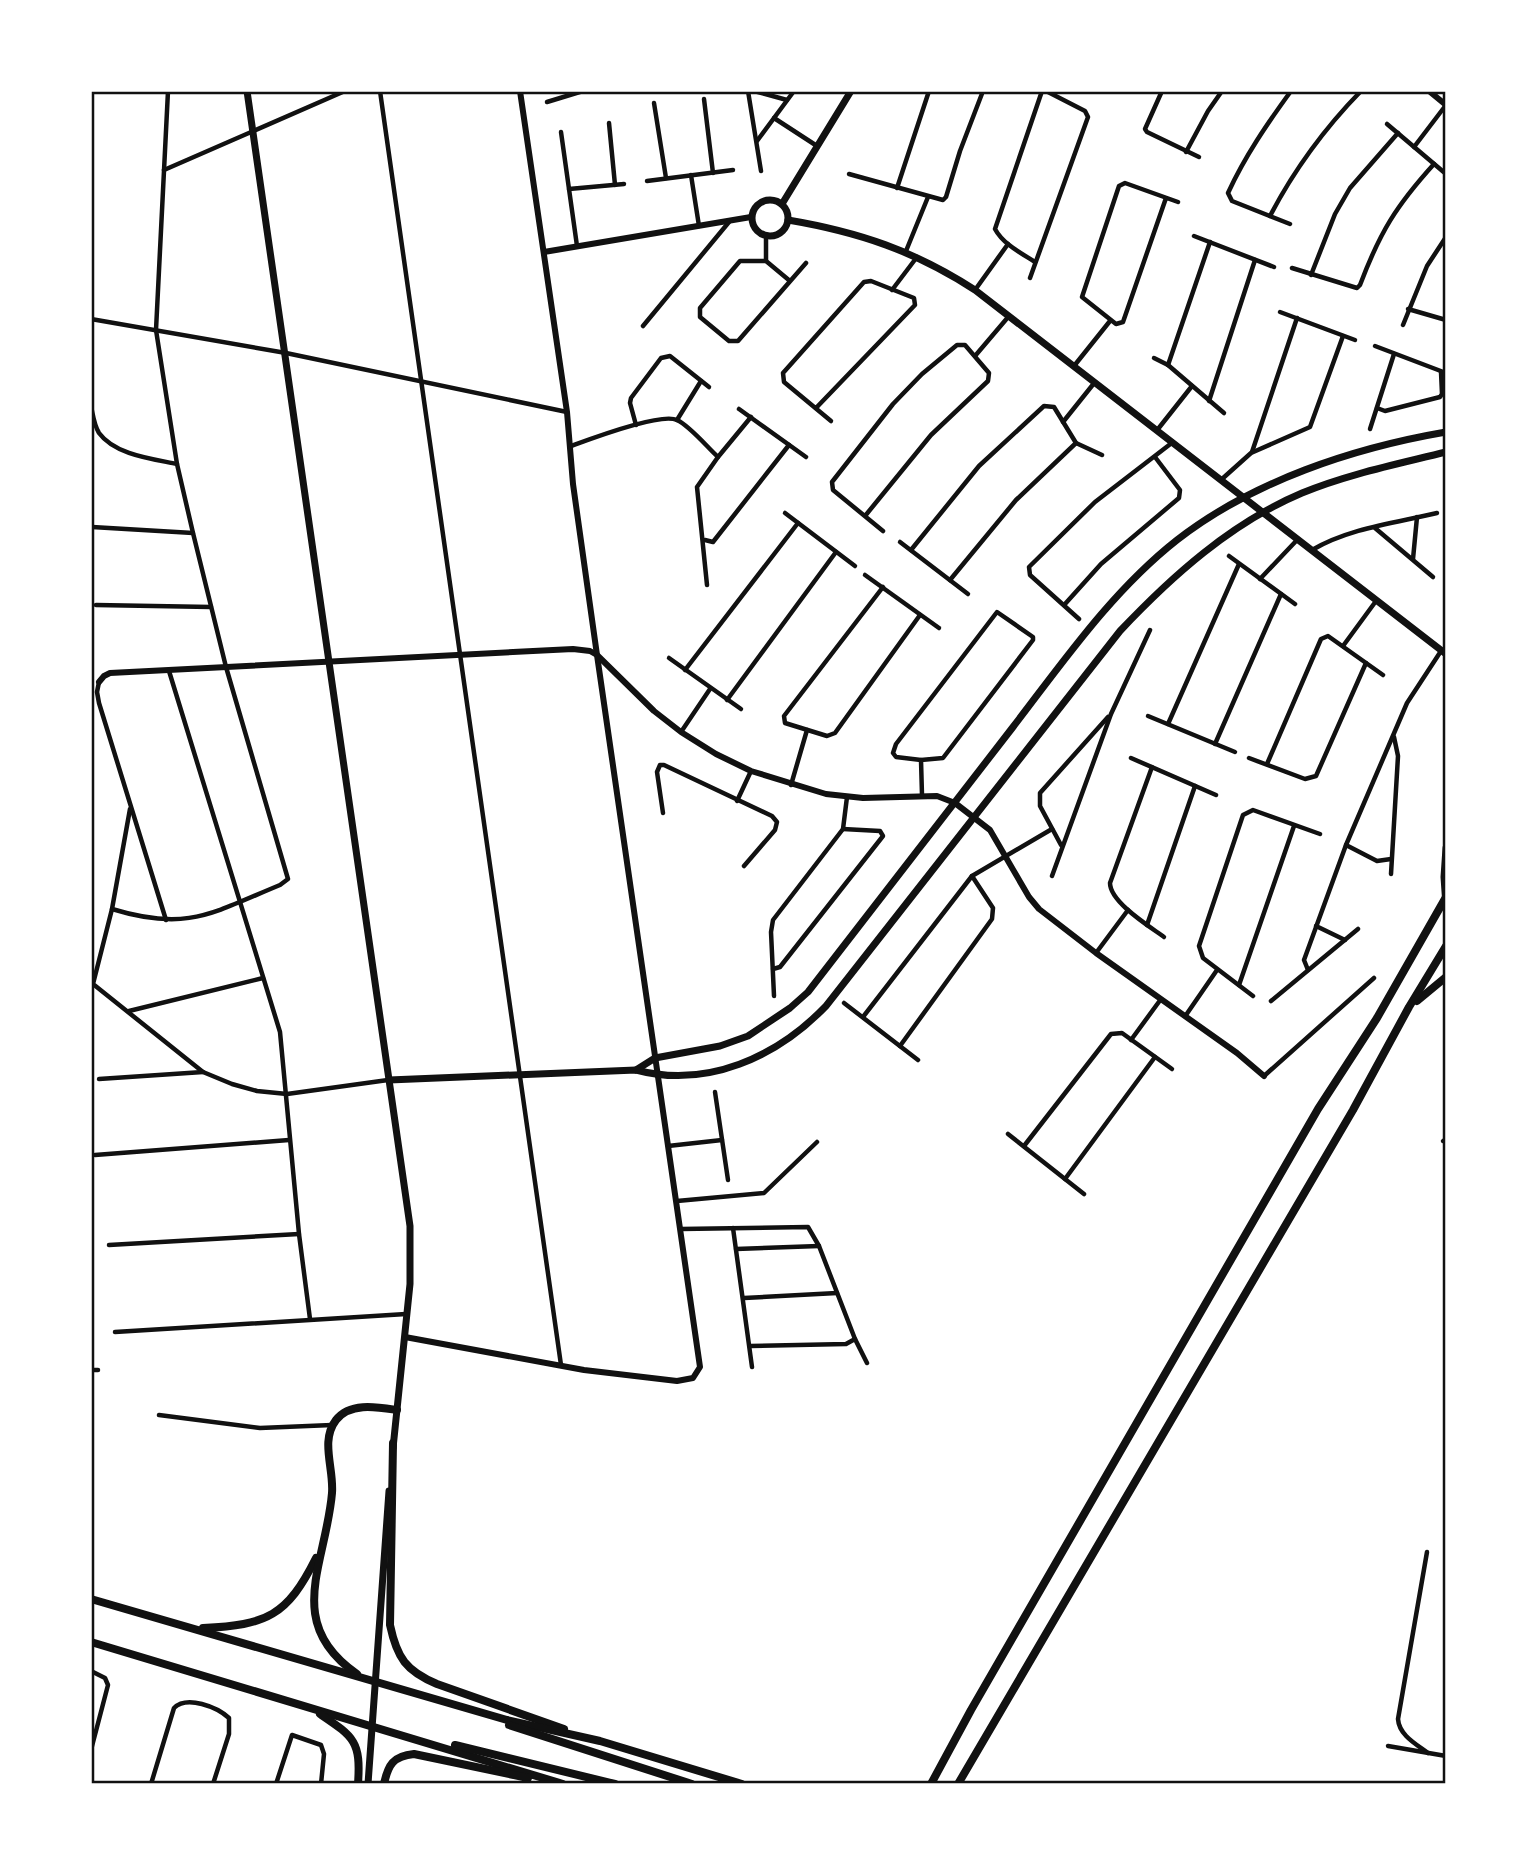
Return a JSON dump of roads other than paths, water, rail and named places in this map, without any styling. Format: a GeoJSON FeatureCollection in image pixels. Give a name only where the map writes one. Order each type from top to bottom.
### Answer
{"type":"FeatureCollection","features":[{"type":"Feature","properties":{"kind":"main road"},"geometry":{"type":"LineString","coordinates":[[247,91],[410,1226],[407,1314],[387,1513],[368,1784]]}},
{"type":"Feature","properties":{"kind":"main road"},"geometry":{"type":"LineString","coordinates":[[782,204],[851,91]]}},
{"type":"Feature","properties":{"kind":"main road"},"geometry":{"type":"LineString","coordinates":[[771,199],[782,204],[788,214],[783,231],[766,236],[755,229],[752,211],[760,202],[771,199]]}},
{"type":"Feature","properties":{"kind":"main road"},"geometry":{"type":"LineString","coordinates":[[788,220],[848,232],[906,251],[975,290],[1444,652]]}},
{"type":"Feature","properties":{"kind":"main road"},"geometry":{"type":"LineString","coordinates":[[636,1070],[655,1058],[729,1043],[762,1028],[808,992],[1114,600],[1147,566],[1178,540],[1246,498],[1329,462],[1446,432]]}},
{"type":"Feature","properties":{"kind":"main road"},"geometry":{"type":"LineString","coordinates":[[389,1080],[636,1070],[658,1076],[715,1071],[764,1055],[807,1025],[826,1006],[1113,640],[1148,602],[1225,537],[1302,493],[1354,476],[1446,452]]}},
{"type":"Feature","properties":{"kind":"main road"},"geometry":{"type":"LineString","coordinates":[[1446,848],[1446,906]]}},
{"type":"Feature","properties":{"kind":"main road"},"geometry":{"type":"LineString","coordinates":[[931,1784],[971,1710],[1318,1109],[1377,1018],[1446,898]]}},
{"type":"Feature","properties":{"kind":"main road"},"geometry":{"type":"LineString","coordinates":[[958,1784],[1353,1110],[1446,946]]}},
{"type":"Feature","properties":{"kind":"main road"},"geometry":{"type":"LineString","coordinates":[[1409,1007],[1446,977]]}},
{"type":"Feature","properties":{"kind":"main road"},"geometry":{"type":"LineString","coordinates":[[363,1679],[331,1652],[322,1640],[316,1624],[314,1606],[319,1552],[333,1483],[328,1446],[333,1425],[345,1411],[376,1407],[397,1410]]}},
{"type":"Feature","properties":{"kind":"main road"},"geometry":{"type":"LineString","coordinates":[[393,1443],[390,1625],[395,1646],[404,1664],[421,1677],[438,1684],[600,1741],[742,1784]]}},
{"type":"Feature","properties":{"kind":"main road"},"geometry":{"type":"LineString","coordinates":[[195,1628],[256,1623],[274,1614],[292,1599],[319,1552]]}},
{"type":"Feature","properties":{"kind":"main road"},"geometry":{"type":"LineString","coordinates":[[91,1599],[507,1720],[600,1741]]}},
{"type":"Feature","properties":{"kind":"main road"},"geometry":{"type":"LineString","coordinates":[[91,1642],[563,1784]]}},
{"type":"Feature","properties":{"kind":"main road"},"geometry":{"type":"LineString","coordinates":[[410,1692],[692,1784]]}},
{"type":"Feature","properties":{"kind":"main road"},"geometry":{"type":"LineString","coordinates":[[315,1710],[351,1738],[359,1755],[358,1784]]}},
{"type":"Feature","properties":{"kind":"main road"},"geometry":{"type":"LineString","coordinates":[[387,1730],[615,1784]]}},
{"type":"Feature","properties":{"kind":"main road"},"geometry":{"type":"LineString","coordinates":[[384,1784],[394,1760],[401,1755],[414,1754],[553,1784]]}},
{"type":"Feature","properties":{"kind":"street"},"geometry":{"type":"LineString","coordinates":[[112,909],[139,916],[184,920],[204,916],[240,902],[280,885],[288,878],[226,667],[193,533],[177,464],[156,330],[168,91]]}},
{"type":"Feature","properties":{"kind":"street"},"geometry":{"type":"LineString","coordinates":[[164,170],[345,91]]}},
{"type":"Feature","properties":{"kind":"street"},"geometry":{"type":"LineString","coordinates":[[380,91],[459,654],[522,1074],[561,1366]]}},
{"type":"Feature","properties":{"kind":"street"},"geometry":{"type":"LineString","coordinates":[[405,1337],[561,1366],[677,1381],[693,1378],[698,1372],[700,1360],[597,655],[573,484],[567,412],[520,91]]}},
{"type":"Feature","properties":{"kind":"street"},"geometry":{"type":"LineString","coordinates":[[547,102],[583,91]]}},
{"type":"Feature","properties":{"kind":"street"},"geometry":{"type":"LineString","coordinates":[[748,91],[761,171]]}},
{"type":"Feature","properties":{"kind":"street"},"geometry":{"type":"LineString","coordinates":[[754,91],[787,100]]}},
{"type":"Feature","properties":{"kind":"street"},"geometry":{"type":"LineString","coordinates":[[757,142],[794,91]]}},
{"type":"Feature","properties":{"kind":"street"},"geometry":{"type":"LineString","coordinates":[[897,188],[912,135],[929,91]]}},
{"type":"Feature","properties":{"kind":"street"},"geometry":{"type":"LineString","coordinates":[[849,174],[939,200],[946,197],[983,91]]}},
{"type":"Feature","properties":{"kind":"street"},"geometry":{"type":"LineString","coordinates":[[1030,278],[1088,117],[1085,111],[1044,91],[995,225],[997,234],[1035,262]]}},
{"type":"Feature","properties":{"kind":"street"},"geometry":{"type":"LineString","coordinates":[[1162,91],[1145,129],[1199,157]]}},
{"type":"Feature","properties":{"kind":"street"},"geometry":{"type":"LineString","coordinates":[[1186,152],[1222,91]]}},
{"type":"Feature","properties":{"kind":"street"},"geometry":{"type":"LineString","coordinates":[[1290,224],[1232,201],[1228,193],[1241,164],[1291,91]]}},
{"type":"Feature","properties":{"kind":"street"},"geometry":{"type":"LineString","coordinates":[[1270,216],[1291,176],[1312,146],[1361,91]]}},
{"type":"Feature","properties":{"kind":"street"},"geometry":{"type":"LineString","coordinates":[[1414,147],[1446,105],[1429,91]]}},
{"type":"Feature","properties":{"kind":"street"},"geometry":{"type":"LineString","coordinates":[[704,99],[713,173]]}},
{"type":"Feature","properties":{"kind":"street"},"geometry":{"type":"LineString","coordinates":[[654,103],[666,178]]}},
{"type":"Feature","properties":{"kind":"street"},"geometry":{"type":"LineString","coordinates":[[774,118],[818,147]]}},
{"type":"Feature","properties":{"kind":"street"},"geometry":{"type":"LineString","coordinates":[[609,123],[615,185]]}},
{"type":"Feature","properties":{"kind":"street"},"geometry":{"type":"LineString","coordinates":[[1387,124],[1446,174]]}},
{"type":"Feature","properties":{"kind":"street"},"geometry":{"type":"LineString","coordinates":[[561,132],[577,246]]}},
{"type":"Feature","properties":{"kind":"street"},"geometry":{"type":"LineString","coordinates":[[1311,275],[1335,214],[1345,197],[1398,133]]}},
{"type":"Feature","properties":{"kind":"street"},"geometry":{"type":"LineString","coordinates":[[1292,268],[1352,288],[1360,285],[1389,219],[1434,164]]}},
{"type":"Feature","properties":{"kind":"street"},"geometry":{"type":"LineString","coordinates":[[647,181],[733,170]]}},
{"type":"Feature","properties":{"kind":"street"},"geometry":{"type":"LineString","coordinates":[[691,175],[699,226]]}},
{"type":"Feature","properties":{"kind":"street"},"geometry":{"type":"LineString","coordinates":[[1166,198],[1123,322],[1120,325],[1110,321],[1084,301],[1083,293],[1119,186],[1125,183],[1178,202]]}},
{"type":"Feature","properties":{"kind":"street"},"geometry":{"type":"LineString","coordinates":[[569,189],[624,184]]}},
{"type":"Feature","properties":{"kind":"street"},"geometry":{"type":"LineString","coordinates":[[906,251],[928,197]]}},
{"type":"Feature","properties":{"kind":"street"},"geometry":{"type":"LineString","coordinates":[[544,252],[751,217]]}},
{"type":"Feature","properties":{"kind":"street"},"geometry":{"type":"LineString","coordinates":[[643,326],[729,221]]}},
{"type":"Feature","properties":{"kind":"street"},"geometry":{"type":"LineString","coordinates":[[766,236],[766,261]]}},
{"type":"Feature","properties":{"kind":"street"},"geometry":{"type":"LineString","coordinates":[[1194,236],[1274,268]]}},
{"type":"Feature","properties":{"kind":"street"},"geometry":{"type":"LineString","coordinates":[[1403,325],[1427,266],[1446,237]]}},
{"type":"Feature","properties":{"kind":"street"},"geometry":{"type":"LineString","coordinates":[[1168,365],[1210,242]]}},
{"type":"Feature","properties":{"kind":"street"},"geometry":{"type":"LineString","coordinates":[[975,290],[1008,243]]}},
{"type":"Feature","properties":{"kind":"street"},"geometry":{"type":"LineString","coordinates":[[892,290],[918,257]]}},
{"type":"Feature","properties":{"kind":"street"},"geometry":{"type":"LineString","coordinates":[[1209,401],[1255,260]]}},
{"type":"Feature","properties":{"kind":"street"},"geometry":{"type":"LineString","coordinates":[[790,281],[766,261],[740,261],[700,308],[700,317],[729,341],[738,341],[806,263]]}},
{"type":"Feature","properties":{"kind":"street"},"geometry":{"type":"LineString","coordinates":[[816,408],[915,305],[914,298],[872,281],[864,282],[783,373],[784,382],[831,421]]}},
{"type":"Feature","properties":{"kind":"street"},"geometry":{"type":"LineString","coordinates":[[1408,309],[1446,320]]}},
{"type":"Feature","properties":{"kind":"street"},"geometry":{"type":"LineString","coordinates":[[1280,312],[1355,340]]}},
{"type":"Feature","properties":{"kind":"street"},"geometry":{"type":"LineString","coordinates":[[975,356],[1009,316]]}},
{"type":"Feature","properties":{"kind":"street"},"geometry":{"type":"LineString","coordinates":[[1251,453],[1297,318]]}},
{"type":"Feature","properties":{"kind":"street"},"geometry":{"type":"LineString","coordinates":[[91,319],[286,353],[567,412]]}},
{"type":"Feature","properties":{"kind":"street"},"geometry":{"type":"LineString","coordinates":[[1074,366],[1110,321]]}},
{"type":"Feature","properties":{"kind":"street"},"geometry":{"type":"LineString","coordinates":[[1222,479],[1251,453],[1311,427],[1343,336]]}},
{"type":"Feature","properties":{"kind":"street"},"geometry":{"type":"LineString","coordinates":[[865,516],[931,435],[988,381],[989,373],[965,345],[957,345],[922,374],[893,404],[832,482],[833,490],[883,531]]}},
{"type":"Feature","properties":{"kind":"street"},"geometry":{"type":"LineString","coordinates":[[1375,346],[1444,373],[1443,394],[1440,397],[1385,411],[1377,408]]}},
{"type":"Feature","properties":{"kind":"street"},"geometry":{"type":"LineString","coordinates":[[1370,429],[1394,354]]}},
{"type":"Feature","properties":{"kind":"street"},"geometry":{"type":"LineString","coordinates":[[636,425],[631,398],[661,358],[670,356],[709,387]]}},
{"type":"Feature","properties":{"kind":"street"},"geometry":{"type":"LineString","coordinates":[[1154,358],[1168,365],[1224,413]]}},
{"type":"Feature","properties":{"kind":"street"},"geometry":{"type":"LineString","coordinates":[[677,420],[701,381]]}},
{"type":"Feature","properties":{"kind":"street"},"geometry":{"type":"LineString","coordinates":[[1063,422],[1095,382]]}},
{"type":"Feature","properties":{"kind":"street"},"geometry":{"type":"LineString","coordinates":[[1158,429],[1192,386]]}},
{"type":"Feature","properties":{"kind":"street"},"geometry":{"type":"LineString","coordinates":[[91,406],[94,424],[101,436],[117,447],[134,454],[177,464]]}},
{"type":"Feature","properties":{"kind":"street"},"geometry":{"type":"LineString","coordinates":[[911,550],[979,466],[1044,406],[1054,407],[1076,443],[1102,455]]}},
{"type":"Feature","properties":{"kind":"street"},"geometry":{"type":"LineString","coordinates":[[739,409],[806,457]]}},
{"type":"Feature","properties":{"kind":"street"},"geometry":{"type":"LineString","coordinates":[[707,585],[697,487],[751,417]]}},
{"type":"Feature","properties":{"kind":"street"},"geometry":{"type":"LineString","coordinates":[[571,446],[662,418],[677,420],[718,457]]}},
{"type":"Feature","properties":{"kind":"street"},"geometry":{"type":"LineString","coordinates":[[1079,618],[1030,575],[1029,567],[1095,502],[1174,442]]}},
{"type":"Feature","properties":{"kind":"street"},"geometry":{"type":"LineString","coordinates":[[950,580],[1016,500],[1076,443]]}},
{"type":"Feature","properties":{"kind":"street"},"geometry":{"type":"LineString","coordinates":[[704,540],[713,542],[789,445]]}},
{"type":"Feature","properties":{"kind":"street"},"geometry":{"type":"LineString","coordinates":[[1065,604],[1101,564],[1179,498],[1180,490],[1155,457]]}},
{"type":"Feature","properties":{"kind":"street"},"geometry":{"type":"LineString","coordinates":[[785,513],[855,566]]}},
{"type":"Feature","properties":{"kind":"street"},"geometry":{"type":"LineString","coordinates":[[1312,550],[1345,534],[1437,513]]}},
{"type":"Feature","properties":{"kind":"street"},"geometry":{"type":"LineString","coordinates":[[1413,559],[1417,517]]}},
{"type":"Feature","properties":{"kind":"street"},"geometry":{"type":"LineString","coordinates":[[685,670],[798,523]]}},
{"type":"Feature","properties":{"kind":"street"},"geometry":{"type":"LineString","coordinates":[[92,527],[193,533]]}},
{"type":"Feature","properties":{"kind":"street"},"geometry":{"type":"LineString","coordinates":[[1374,527],[1433,576]]}},
{"type":"Feature","properties":{"kind":"street"},"geometry":{"type":"LineString","coordinates":[[1260,579],[1297,539]]}},
{"type":"Feature","properties":{"kind":"street"},"geometry":{"type":"LineString","coordinates":[[900,541],[968,594]]}},
{"type":"Feature","properties":{"kind":"street"},"geometry":{"type":"LineString","coordinates":[[727,700],[836,552]]}},
{"type":"Feature","properties":{"kind":"street"},"geometry":{"type":"LineString","coordinates":[[1228,556],[1295,604]]}},
{"type":"Feature","properties":{"kind":"street"},"geometry":{"type":"LineString","coordinates":[[1168,724],[1239,564]]}},
{"type":"Feature","properties":{"kind":"street"},"geometry":{"type":"LineString","coordinates":[[865,575],[939,628]]}},
{"type":"Feature","properties":{"kind":"street"},"geometry":{"type":"LineString","coordinates":[[883,587],[784,716],[785,723],[827,736],[835,733],[920,615]]}},
{"type":"Feature","properties":{"kind":"street"},"geometry":{"type":"LineString","coordinates":[[1215,744],[1281,594]]}},
{"type":"Feature","properties":{"kind":"street"},"geometry":{"type":"LineString","coordinates":[[1343,646],[1376,601]]}},
{"type":"Feature","properties":{"kind":"street"},"geometry":{"type":"LineString","coordinates":[[96,605],[211,607]]}},
{"type":"Feature","properties":{"kind":"street"},"geometry":{"type":"LineString","coordinates":[[999,611],[1033,637],[1033,640],[947,755],[939,759],[920,760],[896,757],[893,753],[896,744],[999,611]]}},
{"type":"Feature","properties":{"kind":"street"},"geometry":{"type":"LineString","coordinates":[[1052,876],[1111,714],[1150,630]]}},
{"type":"Feature","properties":{"kind":"street"},"geometry":{"type":"LineString","coordinates":[[1267,764],[1321,639],[1328,636],[1383,675]]}},
{"type":"Feature","properties":{"kind":"street"},"geometry":{"type":"LineString","coordinates":[[166,920],[99,703],[97,692],[99,682],[104,676],[110,673],[573,649],[590,651],[597,655],[654,711],[681,732],[716,754],[751,771],[791,785],[847,797],[922,795],[945,797],[955,803],[990,830],[1029,897],[1039,909],[1096,953],[1186,1015],[1264,1076],[1374,978]]}},
{"type":"Feature","properties":{"kind":"street"},"geometry":{"type":"LineString","coordinates":[[1308,970],[1304,960],[1346,845],[1407,703],[1444,652]]}},
{"type":"Feature","properties":{"kind":"street"},"geometry":{"type":"LineString","coordinates":[[669,658],[741,709]]}},
{"type":"Feature","properties":{"kind":"street"},"geometry":{"type":"LineString","coordinates":[[1249,758],[1305,779],[1315,776],[1366,663]]}},
{"type":"Feature","properties":{"kind":"street"},"geometry":{"type":"LineString","coordinates":[[169,671],[280,1032],[289,1140],[310,1320]]}},
{"type":"Feature","properties":{"kind":"street"},"geometry":{"type":"LineString","coordinates":[[681,732],[710,689]]}},
{"type":"Feature","properties":{"kind":"street"},"geometry":{"type":"LineString","coordinates":[[1062,846],[1040,806],[1041,793],[1111,714]]}},
{"type":"Feature","properties":{"kind":"street"},"geometry":{"type":"LineString","coordinates":[[1148,716],[1235,752]]}},
{"type":"Feature","properties":{"kind":"street"},"geometry":{"type":"LineString","coordinates":[[791,785],[807,730]]}},
{"type":"Feature","properties":{"kind":"street"},"geometry":{"type":"LineString","coordinates":[[1391,874],[1398,755],[1394,736]]}},
{"type":"Feature","properties":{"kind":"street"},"geometry":{"type":"LineString","coordinates":[[1130,758],[1216,795]]}},
{"type":"Feature","properties":{"kind":"street"},"geometry":{"type":"LineString","coordinates":[[920,760],[922,795]]}},
{"type":"Feature","properties":{"kind":"street"},"geometry":{"type":"LineString","coordinates":[[663,813],[657,772],[660,765],[668,766],[772,816],[777,822],[775,830],[744,866]]}},
{"type":"Feature","properties":{"kind":"street"},"geometry":{"type":"LineString","coordinates":[[1152,767],[1110,883],[1112,895],[1164,937]]}},
{"type":"Feature","properties":{"kind":"street"},"geometry":{"type":"LineString","coordinates":[[737,800],[751,771]]}},
{"type":"Feature","properties":{"kind":"street"},"geometry":{"type":"LineString","coordinates":[[1147,925],[1195,786]]}},
{"type":"Feature","properties":{"kind":"street"},"geometry":{"type":"LineString","coordinates":[[774,996],[771,932],[773,920],[843,829],[847,797]]}},
{"type":"Feature","properties":{"kind":"street"},"geometry":{"type":"LineString","coordinates":[[130,809],[112,909],[93,984],[203,1072],[232,1084],[257,1091],[287,1094],[389,1080]]}},
{"type":"Feature","properties":{"kind":"street"},"geometry":{"type":"LineString","coordinates":[[1253,996],[1203,958],[1199,946],[1243,815],[1253,810],[1320,834]]}},
{"type":"Feature","properties":{"kind":"street"},"geometry":{"type":"LineString","coordinates":[[1239,985],[1294,825]]}},
{"type":"Feature","properties":{"kind":"street"},"geometry":{"type":"LineString","coordinates":[[773,969],[780,967],[883,836],[880,831],[843,829]]}},
{"type":"Feature","properties":{"kind":"street"},"geometry":{"type":"LineString","coordinates":[[863,1017],[972,876],[1052,829]]}},
{"type":"Feature","properties":{"kind":"street"},"geometry":{"type":"LineString","coordinates":[[1346,845],[1377,861],[1391,859]]}},
{"type":"Feature","properties":{"kind":"street"},"geometry":{"type":"LineString","coordinates":[[900,1046],[992,919],[993,908],[972,876]]}},
{"type":"Feature","properties":{"kind":"street"},"geometry":{"type":"LineString","coordinates":[[1096,953],[1128,910]]}},
{"type":"Feature","properties":{"kind":"street"},"geometry":{"type":"LineString","coordinates":[[1316,926],[1345,940]]}},
{"type":"Feature","properties":{"kind":"street"},"geometry":{"type":"LineString","coordinates":[[1271,1001],[1358,929]]}},
{"type":"Feature","properties":{"kind":"street"},"geometry":{"type":"LineString","coordinates":[[1186,1015],[1217,970]]}},
{"type":"Feature","properties":{"kind":"street"},"geometry":{"type":"LineString","coordinates":[[129,1011],[263,978]]}},
{"type":"Feature","properties":{"kind":"street"},"geometry":{"type":"LineString","coordinates":[[1131,1040],[1162,998]]}},
{"type":"Feature","properties":{"kind":"street"},"geometry":{"type":"LineString","coordinates":[[844,1003],[918,1060]]}},
{"type":"Feature","properties":{"kind":"street"},"geometry":{"type":"LineString","coordinates":[[1024,1146],[1111,1034],[1122,1033],[1172,1069]]}},
{"type":"Feature","properties":{"kind":"street"},"geometry":{"type":"LineString","coordinates":[[1065,1179],[1155,1057]]}},
{"type":"Feature","properties":{"kind":"street"},"geometry":{"type":"LineString","coordinates":[[99,1079],[203,1072]]}},
{"type":"Feature","properties":{"kind":"street"},"geometry":{"type":"LineString","coordinates":[[715,1092],[728,1180]]}},
{"type":"Feature","properties":{"kind":"street"},"geometry":{"type":"LineString","coordinates":[[1008,1134],[1084,1194]]}},
{"type":"Feature","properties":{"kind":"street"},"geometry":{"type":"LineString","coordinates":[[95,1155],[289,1140]]}},
{"type":"Feature","properties":{"kind":"street"},"geometry":{"type":"LineString","coordinates":[[668,1146],[722,1140]]}},
{"type":"Feature","properties":{"kind":"street"},"geometry":{"type":"LineString","coordinates":[[677,1201],[764,1193],[817,1142]]}},
{"type":"Feature","properties":{"kind":"street"},"geometry":{"type":"LineString","coordinates":[[681,1229],[803,1226],[811,1231],[867,1363]]}},
{"type":"Feature","properties":{"kind":"street"},"geometry":{"type":"LineString","coordinates":[[733,1228],[752,1367]]}},
{"type":"Feature","properties":{"kind":"street"},"geometry":{"type":"LineString","coordinates":[[109,1245],[299,1234]]}},
{"type":"Feature","properties":{"kind":"street"},"geometry":{"type":"LineString","coordinates":[[736,1249],[819,1245]]}},
{"type":"Feature","properties":{"kind":"street"},"geometry":{"type":"LineString","coordinates":[[743,1298],[837,1293]]}},
{"type":"Feature","properties":{"kind":"street"},"geometry":{"type":"LineString","coordinates":[[115,1332],[407,1314]]}},
{"type":"Feature","properties":{"kind":"street"},"geometry":{"type":"LineString","coordinates":[[750,1346],[846,1344],[855,1339]]}},
{"type":"Feature","properties":{"kind":"street"},"geometry":{"type":"LineString","coordinates":[[91,1370],[98,1370]]}},
{"type":"Feature","properties":{"kind":"street"},"geometry":{"type":"LineString","coordinates":[[159,1415],[260,1428],[333,1425]]}},
{"type":"Feature","properties":{"kind":"street"},"geometry":{"type":"LineString","coordinates":[[1427,1552],[1398,1727],[1428,1754]]}},
{"type":"Feature","properties":{"kind":"street"},"geometry":{"type":"LineString","coordinates":[[91,1671],[105,1678],[108,1685],[91,1750]]}},
{"type":"Feature","properties":{"kind":"street"},"geometry":{"type":"LineString","coordinates":[[151,1784],[174,1708],[186,1701],[219,1711],[229,1718],[229,1734],[213,1784]]}},
{"type":"Feature","properties":{"kind":"street"},"geometry":{"type":"LineString","coordinates":[[276,1784],[292,1735],[321,1745],[324,1754],[321,1784]]}},
{"type":"Feature","properties":{"kind":"street"},"geometry":{"type":"LineString","coordinates":[[1388,1746],[1446,1756]]}}]}
